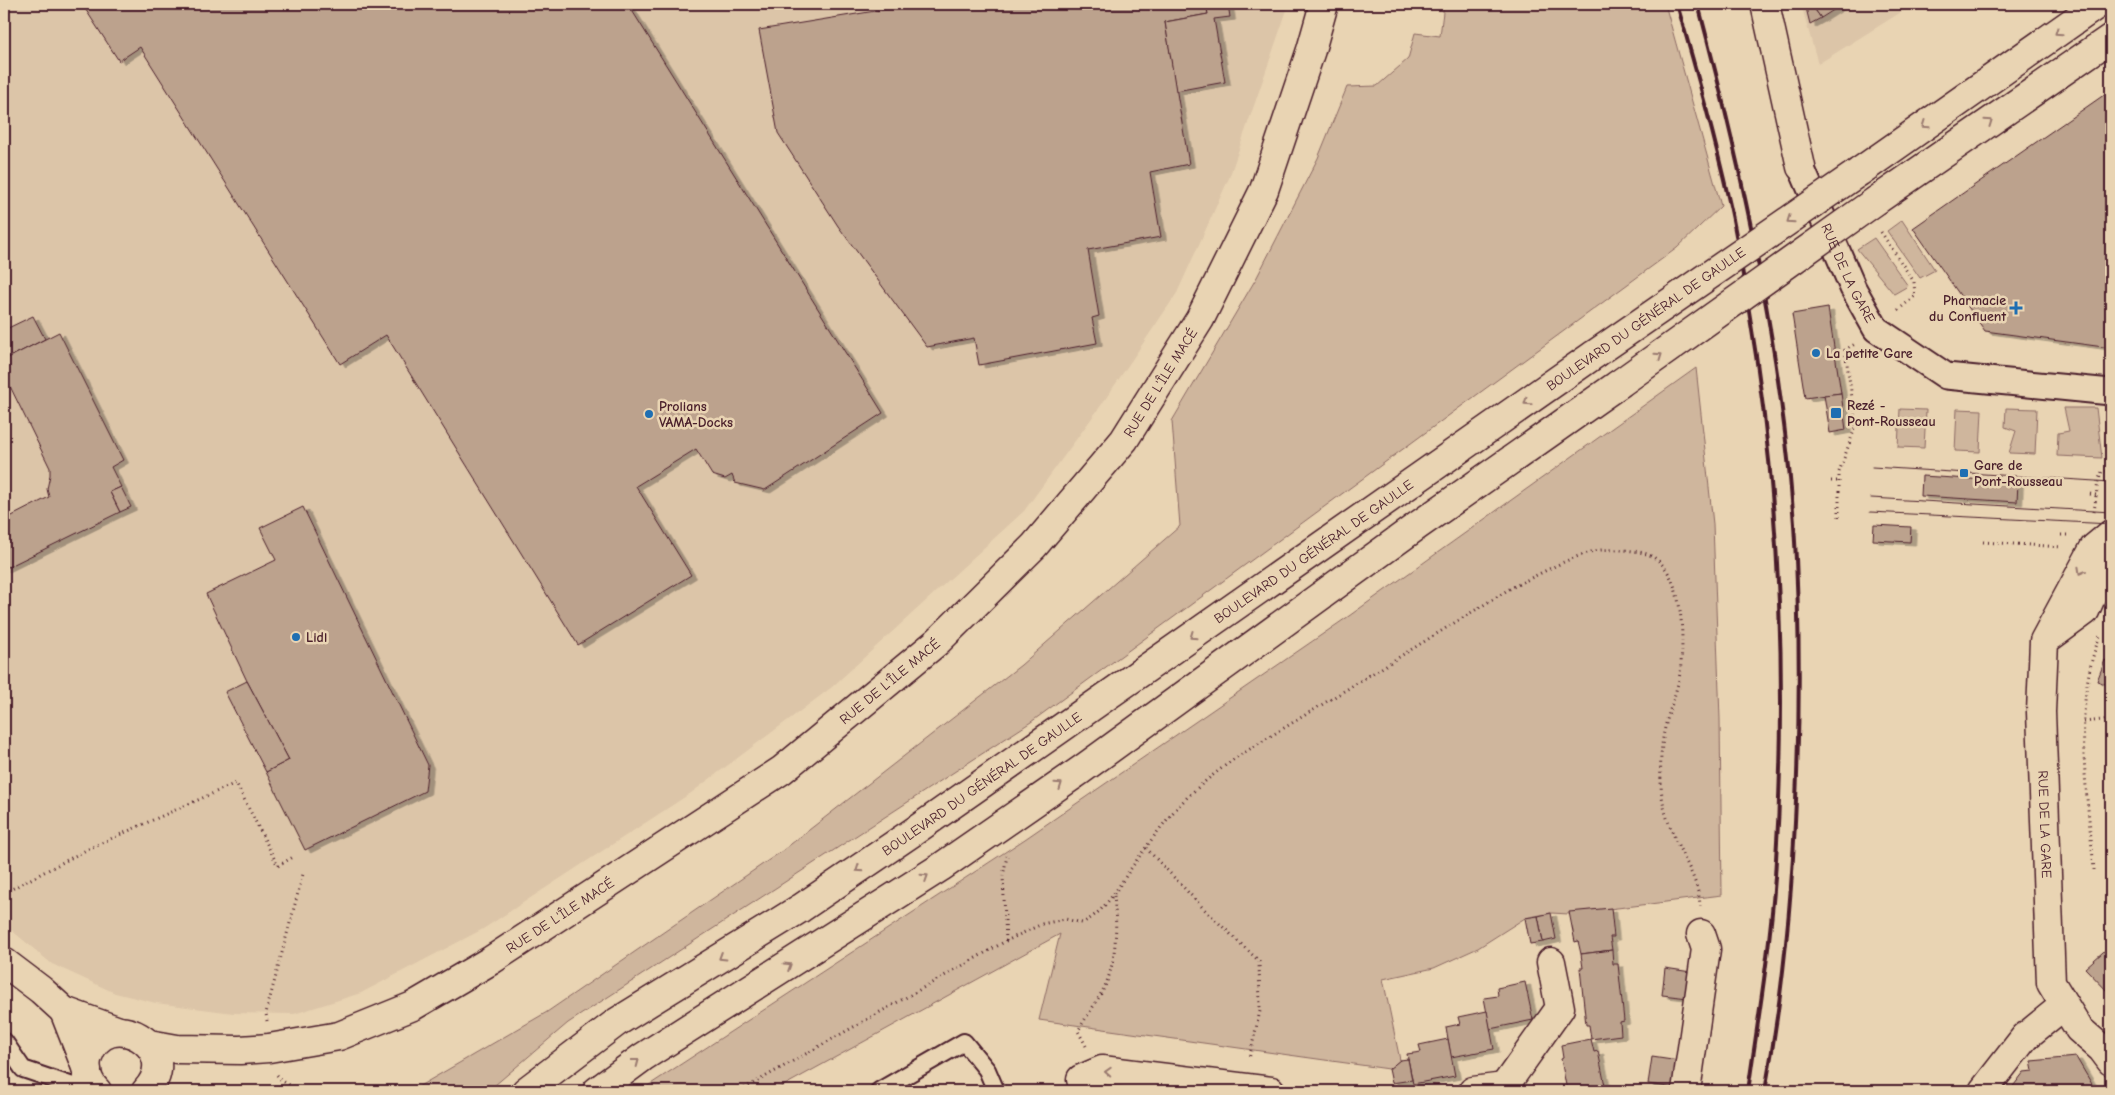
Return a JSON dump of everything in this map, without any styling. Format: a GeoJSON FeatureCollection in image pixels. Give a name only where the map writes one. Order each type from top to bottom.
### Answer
{"type":"FeatureCollection","features":[{"type":"Feature","properties":{"kind":"main road","name":"RUE DE L'ÎLE MACÉ"},"geometry":{"type":"LineString","coordinates":[[159,1068],[240,1050],[269,1048],[339,1036],[413,1006],[490,961],[782,770],[937,642],[1034,546],[1124,440],[1200,319],[1264,190],[1324,4]]}},
{"type":"Feature","properties":{"kind":"main road","name":"RUE DE LA GARE"},"geometry":{"type":"LineString","coordinates":[[1765,4],[1801,167]]}},
{"type":"Feature","properties":{"kind":"main road","name":"BOULEVARD DU GÉNÉRAL DE GAULLE"},"geometry":{"type":"LineString","coordinates":[[526,1091],[617,1022],[802,908],[984,783],[2098,4]]}},
{"type":"Feature","properties":{"kind":"main road"},"geometry":{"type":"LineString","coordinates":[[598,1091],[642,1058],[924,878],[1081,770],[1339,583],[1877,200],[2111,38]]}},
{"type":"Feature","properties":{"kind":"main road","name":"RUE DE LA GARE"},"geometry":{"type":"LineString","coordinates":[[2102,526],[2094,548],[2044,641],[2041,712],[2051,983],[2079,1029],[2102,1049],[2111,1061]]}},
{"type":"Feature","properties":{"kind":"main road"},"geometry":{"type":"LineString","coordinates":[[2044,641],[2085,612],[2110,554],[2111,546]]}},
{"type":"Feature","properties":{"kind":"main road"},"geometry":{"type":"LineString","coordinates":[[1686,1091],[1706,949],[1701,934]]}},
{"type":"Feature","properties":{"kind":"main road"},"geometry":{"type":"LineString","coordinates":[[4,962],[41,990],[64,1011],[118,1031],[137,1035],[159,1068]]}},
{"type":"Feature","properties":{"kind":"main road"},"geometry":{"type":"LineString","coordinates":[[1473,1091],[1504,1089],[1560,1008],[1551,962]]}},
{"type":"Feature","properties":{"kind":"main road"},"geometry":{"type":"LineString","coordinates":[[1983,1091],[2025,1037],[2064,1006]]}},
{"type":"Feature","properties":{"kind":"main road"},"geometry":{"type":"LineString","coordinates":[[64,1011],[92,1081]]}},
{"type":"Feature","properties":{"kind":"main road"},"geometry":{"type":"LineString","coordinates":[[92,1081],[89,1055],[96,1042],[108,1034],[118,1031]]}},
{"type":"Feature","properties":{"kind":"main road"},"geometry":{"type":"LineString","coordinates":[[1084,1091],[1081,1079],[1102,1070],[1147,1084],[1259,1090]]}},
{"type":"Feature","properties":{"kind":"street","name":"RUE DE LA GARE"},"geometry":{"type":"LineString","coordinates":[[1801,167],[1853,288],[1876,329],[1946,376],[2111,392]]}},
{"type":"Feature","properties":{"kind":"lane"},"geometry":{"type":"LineString","coordinates":[[4,1041],[23,1069],[73,1086],[92,1081]]}},
{"type":"Feature","properties":{"kind":"lane"},"geometry":{"type":"LineString","coordinates":[[879,1091],[964,1042],[987,1070],[996,1091]]}},
{"type":"Feature","properties":{"kind":"path"},"geometry":{"type":"LineString","coordinates":[[1839,516],[1839,472],[1856,425],[1846,350],[1876,329],[1915,296],[1914,282],[1878,228]]}},
{"type":"Feature","properties":{"kind":"path"},"geometry":{"type":"LineString","coordinates":[[2102,526],[2096,495],[2098,481],[2102,472],[2111,471]]}},
{"type":"Feature","properties":{"kind":"path"},"geometry":{"type":"LineString","coordinates":[[1831,481],[1839,481]]}},
{"type":"Feature","properties":{"kind":"path"},"geometry":{"type":"LineString","coordinates":[[2090,494],[2096,495]]}},
{"type":"Feature","properties":{"kind":"path"},"geometry":{"type":"LineString","coordinates":[[1983,542],[2057,548],[2068,546]]}},
{"type":"Feature","properties":{"kind":"path"},"geometry":{"type":"LineString","coordinates":[[740,1091],[1006,941],[1042,924],[1065,918],[1082,923],[1092,919],[1114,895],[1146,848],[1186,797],[1237,757],[1511,588],[1547,570],[1594,551],[1606,549],[1633,551],[1653,557],[1668,573],[1678,602],[1682,623],[1681,656],[1676,690],[1664,731],[1660,778],[1662,799],[1674,836],[1700,891],[1701,934]]}},
{"type":"Feature","properties":{"kind":"path"},"geometry":{"type":"LineString","coordinates":[[2094,870],[2084,722],[2088,682],[2101,635]]}},
{"type":"Feature","properties":{"kind":"path"},"geometry":{"type":"LineString","coordinates":[[2084,722],[2111,719]]}},
{"type":"Feature","properties":{"kind":"path"},"geometry":{"type":"LineString","coordinates":[[4,893],[90,848],[236,783],[278,866],[293,857]]}},
{"type":"Feature","properties":{"kind":"path"},"geometry":{"type":"LineString","coordinates":[[1146,848],[1204,910],[1259,961],[1260,1011],[1249,1058],[1259,1090]]}},
{"type":"Feature","properties":{"kind":"path"},"geometry":{"type":"LineString","coordinates":[[269,1048],[266,1013],[303,874]]}},
{"type":"Feature","properties":{"kind":"path"},"geometry":{"type":"LineString","coordinates":[[1102,1070],[1078,1031],[1106,983],[1113,959],[1116,919],[1114,895]]}},
{"type":"Feature","properties":{"kind":"shaded area"},"geometry":{"type":"Polygon","coordinates":[[[4,4],[1289,4],[1229,178],[1177,293],[1102,404],[1024,511],[832,687],[691,793],[483,929],[361,993],[294,1014],[233,1013],[156,1003],[115,993],[52,964],[4,924],[4,4]]]}},
{"type":"Feature","properties":{"kind":"shaded area"},"geometry":{"type":"Polygon","coordinates":[[[1444,4],[1665,4],[1721,206],[1677,248],[1031,722],[568,1023],[488,1091],[411,1091],[547,1012],[782,851],[1021,665],[1180,526],[1172,421],[1257,277],[1318,158],[1347,87],[1377,86],[1408,59],[1415,33],[1440,36],[1444,4]]]}},
{"type":"Feature","properties":{"kind":"shaded area"},"geometry":{"type":"Polygon","coordinates":[[[1801,4],[1914,4],[1818,64],[1801,4]]]}},
{"type":"Feature","properties":{"kind":"shaded area"},"geometry":{"type":"Polygon","coordinates":[[[1902,220],[1935,270],[1920,278],[1887,231],[1902,220]]]}},
{"type":"Feature","properties":{"kind":"shaded area"},"geometry":{"type":"Polygon","coordinates":[[[1874,238],[1908,286],[1894,294],[1857,249],[1874,238]]]}},
{"type":"Feature","properties":{"kind":"shaded area"},"geometry":{"type":"Polygon","coordinates":[[[1696,368],[1713,524],[1720,719],[1722,895],[1569,914],[1551,913],[1525,918],[1478,948],[1434,968],[1383,979],[1400,1060],[1389,1069],[1039,1020],[1060,934],[774,1091],[640,1091],[1025,839],[1349,616],[1696,368]]]}},
{"type":"Feature","properties":{"kind":"shaded area"},"geometry":{"type":"Polygon","coordinates":[[[2006,408],[2037,409],[2035,454],[2009,453],[2016,431],[2005,427],[2006,408]]]}},
{"type":"Feature","properties":{"kind":"shaded area"},"geometry":{"type":"Polygon","coordinates":[[[2064,408],[2096,408],[2102,458],[2057,456],[2058,433],[2069,431],[2064,408]]]}},
{"type":"Feature","properties":{"kind":"shaded area"},"geometry":{"type":"Polygon","coordinates":[[[1900,409],[1926,410],[1924,448],[1898,447],[1900,409]]]}},
{"type":"Feature","properties":{"kind":"shaded area"},"geometry":{"type":"Polygon","coordinates":[[[1957,409],[1982,410],[1980,452],[1955,451],[1957,409]]]}},
{"type":"Feature","properties":{"kind":"building"},"geometry":{"type":"Polygon","coordinates":[[[82,4],[628,4],[883,413],[765,490],[735,483],[732,475],[725,479],[712,475],[696,449],[636,486],[691,575],[578,645],[386,335],[340,364],[140,47],[119,61],[82,4]]]}},
{"type":"Feature","properties":{"kind":"building"},"geometry":{"type":"Polygon","coordinates":[[[918,4],[1206,4],[1208,14],[1165,22],[1189,164],[1150,172],[1161,237],[1088,250],[1099,316],[1092,318],[1097,343],[979,365],[974,338],[927,347],[838,226],[778,133],[759,30],[918,4]]]}},
{"type":"Feature","properties":{"kind":"building"},"geometry":{"type":"Polygon","coordinates":[[[1206,4],[1228,4],[1230,17],[1214,19],[1225,82],[1176,91],[1165,22],[1208,14],[1206,4]]]}},
{"type":"Feature","properties":{"kind":"building"},"geometry":{"type":"Polygon","coordinates":[[[1805,4],[1811,4],[1821,18],[1810,24],[1805,4]]]}},
{"type":"Feature","properties":{"kind":"building"},"geometry":{"type":"Polygon","coordinates":[[[1811,4],[1843,4],[1821,18],[1811,4]]]}},
{"type":"Feature","properties":{"kind":"building"},"geometry":{"type":"Polygon","coordinates":[[[2111,90],[2111,348],[1985,331],[1913,228],[2111,90]]]}},
{"type":"Feature","properties":{"kind":"building","name":"La petite Gare"},"geometry":{"type":"Polygon","coordinates":[[[1828,308],[1841,393],[1805,398],[1792,314],[1828,308]]]}},
{"type":"Feature","properties":{"kind":"building"},"geometry":{"type":"Polygon","coordinates":[[[33,316],[45,339],[4,360],[4,330],[33,316]]]}},
{"type":"Feature","properties":{"kind":"building"},"geometry":{"type":"Polygon","coordinates":[[[59,332],[123,460],[111,467],[121,487],[110,492],[120,512],[4,569],[4,520],[49,497],[47,489],[50,468],[4,374],[4,360],[59,332]]]}},
{"type":"Feature","properties":{"kind":"building"},"geometry":{"type":"Polygon","coordinates":[[[1841,393],[1846,430],[1830,433],[1824,395],[1841,393]]]}},
{"type":"Feature","properties":{"kind":"building"},"geometry":{"type":"Polygon","coordinates":[[[1922,476],[2018,482],[2017,502],[1921,496],[1922,476]]]}},
{"type":"Feature","properties":{"kind":"building"},"geometry":{"type":"Polygon","coordinates":[[[121,487],[131,507],[120,512],[110,492],[121,487]]]}},
{"type":"Feature","properties":{"kind":"building","name":"Lidl"},"geometry":{"type":"Polygon","coordinates":[[[303,507],[428,765],[425,791],[305,850],[266,772],[289,760],[247,681],[206,594],[276,560],[260,528],[303,507]]]}},
{"type":"Feature","properties":{"kind":"building"},"geometry":{"type":"Polygon","coordinates":[[[1874,525],[1911,527],[1910,542],[1873,540],[1874,525]]]}},
{"type":"Feature","properties":{"kind":"building"},"geometry":{"type":"Polygon","coordinates":[[[2105,660],[2111,663],[2111,686],[2097,681],[2105,660]]]}},
{"type":"Feature","properties":{"kind":"building"},"geometry":{"type":"Polygon","coordinates":[[[247,681],[289,760],[266,772],[225,692],[247,681]]]}},
{"type":"Feature","properties":{"kind":"building"},"geometry":{"type":"Polygon","coordinates":[[[1611,908],[1614,937],[1610,937],[1612,950],[1581,954],[1578,941],[1575,942],[1569,912],[1611,908]]]}},
{"type":"Feature","properties":{"kind":"building"},"geometry":{"type":"Polygon","coordinates":[[[1551,913],[1556,939],[1543,942],[1538,916],[1551,913]]]}},
{"type":"Feature","properties":{"kind":"building"},"geometry":{"type":"Polygon","coordinates":[[[1538,916],[1543,942],[1530,944],[1525,918],[1538,916]]]}},
{"type":"Feature","properties":{"kind":"building"},"geometry":{"type":"Polygon","coordinates":[[[2111,945],[2111,995],[2085,968],[2111,945]]]}},
{"type":"Feature","properties":{"kind":"building"},"geometry":{"type":"Polygon","coordinates":[[[1612,950],[1613,964],[1618,964],[1624,1021],[1620,1022],[1621,1035],[1591,1039],[1589,1025],[1586,1025],[1580,968],[1583,968],[1581,954],[1612,950]]]}},
{"type":"Feature","properties":{"kind":"building"},"geometry":{"type":"Polygon","coordinates":[[[1665,968],[1691,972],[1688,998],[1662,995],[1665,968]]]}},
{"type":"Feature","properties":{"kind":"building"},"geometry":{"type":"Polygon","coordinates":[[[1525,982],[1533,1020],[1490,1029],[1484,998],[1498,996],[1497,988],[1525,982]]]}},
{"type":"Feature","properties":{"kind":"building"},"geometry":{"type":"Polygon","coordinates":[[[1487,1011],[1494,1049],[1451,1057],[1446,1027],[1460,1024],[1458,1017],[1487,1011]]]}},
{"type":"Feature","properties":{"kind":"building"},"geometry":{"type":"Polygon","coordinates":[[[1448,1039],[1455,1076],[1413,1084],[1407,1054],[1421,1052],[1419,1045],[1448,1039]]]}},
{"type":"Feature","properties":{"kind":"building"},"geometry":{"type":"Polygon","coordinates":[[[1591,1039],[1594,1052],[1598,1051],[1606,1091],[1567,1091],[1561,1059],[1563,1058],[1561,1045],[1591,1039]]]}},
{"type":"Feature","properties":{"kind":"building"},"geometry":{"type":"Polygon","coordinates":[[[1652,1057],[1679,1061],[1675,1088],[1648,1084],[1652,1057]]]}},
{"type":"Feature","properties":{"kind":"building"},"geometry":{"type":"Polygon","coordinates":[[[2076,1057],[2096,1091],[2013,1091],[2011,1089],[2024,1072],[2033,1071],[2031,1061],[2076,1057]]]}},
{"type":"Feature","properties":{"kind":"building"},"geometry":{"type":"Polygon","coordinates":[[[1408,1059],[1412,1080],[1392,1083],[1389,1069],[1400,1060],[1408,1059]]]}},
{"type":"Feature","properties":{"kind":"tram line"},"geometry":{"type":"LineString","coordinates":[[1872,467],[2111,482]]}},
{"type":"Feature","properties":{"kind":"tram line"},"geometry":{"type":"LineString","coordinates":[[1871,498],[2111,512]]}},
{"type":"Feature","properties":{"kind":"tram line"},"geometry":{"type":"LineString","coordinates":[[1870,512],[2111,524]]}},
{"type":"Feature","properties":{"kind":"railway"},"geometry":{"type":"LineString","coordinates":[[1677,4],[1711,127],[1737,240],[1759,376],[1774,518],[1781,662],[1779,805],[1770,931],[1748,1091]]}},
{"type":"Feature","properties":{"kind":"railway"},"geometry":{"type":"LineString","coordinates":[[1698,4],[1730,132],[1758,262],[1780,392],[1794,524],[1799,662],[1794,837],[1782,983],[1765,1091]]}},
{"type":"Feature","properties":{"kind":"place","name":"Pharmacie du Confluent"},"geometry":{"type":"Point","coordinates":[2016,308]}},
{"type":"Feature","properties":{"kind":"place","name":"La petite Gare"},"geometry":{"type":"Point","coordinates":[1816,353]}},
{"type":"Feature","properties":{"kind":"place","name":"Rezé - Pont-Rousseau"},"geometry":{"type":"Point","coordinates":[1836,413]}},
{"type":"Feature","properties":{"kind":"place","name":"Prolians VAMA-Docks"},"geometry":{"type":"Point","coordinates":[649,414]}},
{"type":"Feature","properties":{"kind":"place","name":"Gare de Pont-Rousseau"},"geometry":{"type":"Point","coordinates":[1964,473]}},
{"type":"Feature","properties":{"kind":"place","name":"Lidl"},"geometry":{"type":"Point","coordinates":[296,637]}}]}
